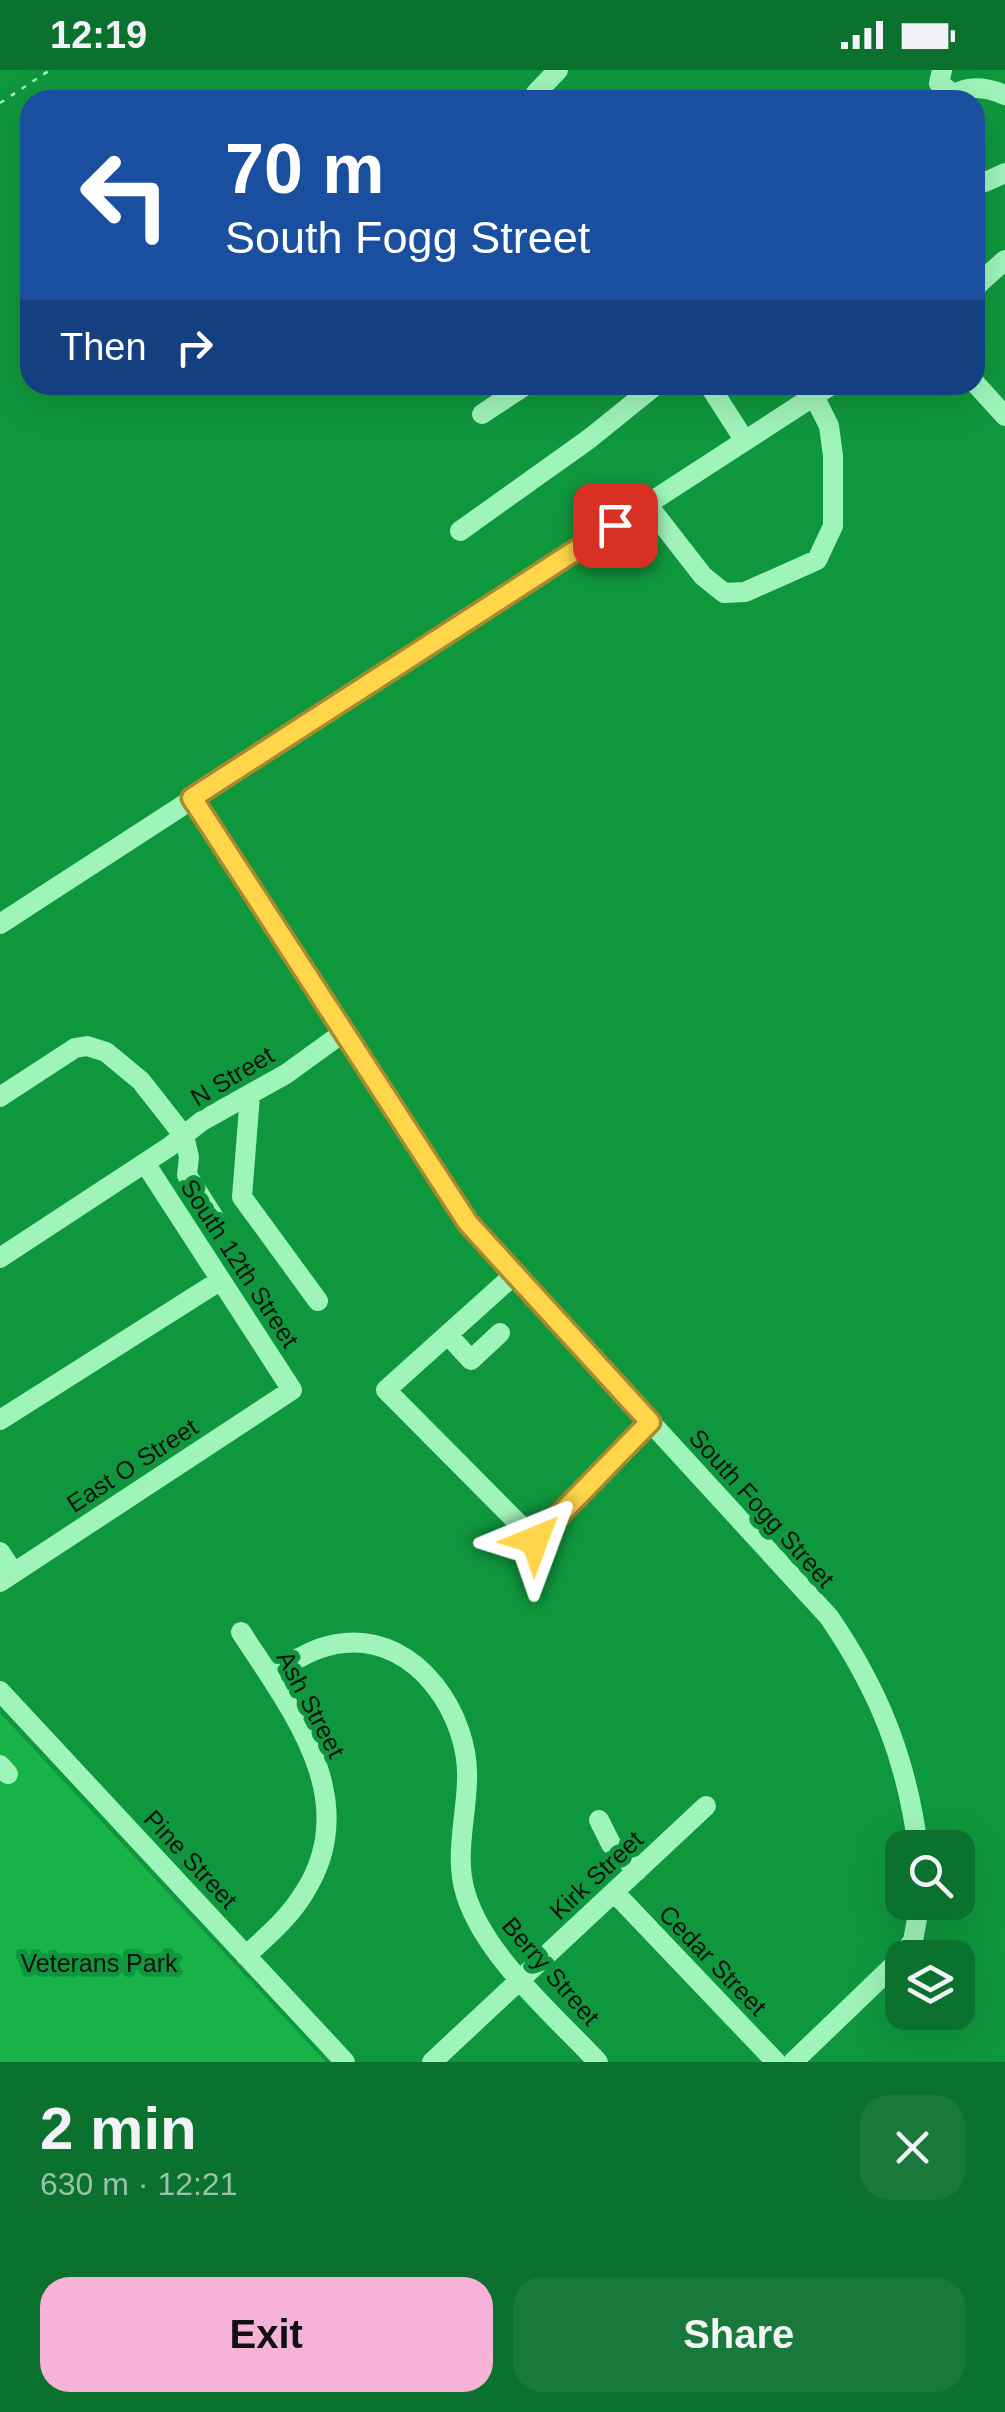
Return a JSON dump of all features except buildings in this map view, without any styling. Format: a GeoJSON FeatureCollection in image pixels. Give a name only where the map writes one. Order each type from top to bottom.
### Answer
{"type":"FeatureCollection","features":[{"type":"Feature","properties":{"kind":"street"},"geometry":{"type":"LineString","coordinates":[[539,90],[558,70]]}},
{"type":"Feature","properties":{"kind":"street"},"geometry":{"type":"LineString","coordinates":[[965,90],[990,88],[1005,95]]}},
{"type":"Feature","properties":{"kind":"street"},"geometry":{"type":"LineString","coordinates":[[985,278],[1005,260]]}},
{"type":"Feature","properties":{"kind":"street"},"geometry":{"type":"LineString","coordinates":[[985,394],[1005,416]]}},
{"type":"Feature","properties":{"kind":"street"},"geometry":{"type":"LineString","coordinates":[[482,414],[511,395]]}},
{"type":"Feature","properties":{"kind":"street"},"geometry":{"type":"LineString","coordinates":[[460,531],[590,439],[644,395]]}},
{"type":"Feature","properties":{"kind":"street"},"geometry":{"type":"LineString","coordinates":[[716,395],[745,440]]}},
{"type":"Feature","properties":{"kind":"street"},"geometry":{"type":"LineString","coordinates":[[0,924],[814,395]]}},
{"type":"Feature","properties":{"kind":"street"},"geometry":{"type":"LineString","coordinates":[[647,504],[703,576],[724,593],[745,592],[816,560],[833,526],[833,456],[823,395]]}},
{"type":"Feature","properties":{"kind":"street","name":"South Fogg Street"},"geometry":{"type":"LineString","coordinates":[[192,798],[468,1223],[829,1618],[862,1665],[904,1768],[915,1830]]}},
{"type":"Feature","properties":{"kind":"street","name":"N Street"},"geometry":{"type":"LineString","coordinates":[[0,1258],[202,1121],[250,1095],[344,1032]]}},
{"type":"Feature","properties":{"kind":"street"},"geometry":{"type":"LineString","coordinates":[[0,1096],[75,1048],[96,1048],[142,1081],[184,1136],[189,1157],[187,1175],[214,1216]]}},
{"type":"Feature","properties":{"kind":"street"},"geometry":{"type":"LineString","coordinates":[[250,1095],[242,1197],[318,1301]]}},
{"type":"Feature","properties":{"kind":"street","name":"South 12th Street"},"geometry":{"type":"LineString","coordinates":[[145,1163],[292,1390]]}},
{"type":"Feature","properties":{"kind":"street"},"geometry":{"type":"LineString","coordinates":[[162,1190],[187,1175]]}},
{"type":"Feature","properties":{"kind":"street"},"geometry":{"type":"LineString","coordinates":[[190,1232],[242,1197]]}},
{"type":"Feature","properties":{"kind":"street"},"geometry":{"type":"LineString","coordinates":[[514,1274],[386,1390],[535,1540],[650,1422]]}},
{"type":"Feature","properties":{"kind":"street"},"geometry":{"type":"LineString","coordinates":[[0,1420],[220,1280]]}},
{"type":"Feature","properties":{"kind":"street"},"geometry":{"type":"LineString","coordinates":[[448,1335],[471,1360],[500,1333]]}},
{"type":"Feature","properties":{"kind":"street","name":"East O Street"},"geometry":{"type":"LineString","coordinates":[[7,1578],[292,1390]]}},
{"type":"Feature","properties":{"kind":"street"},"geometry":{"type":"LineString","coordinates":[[0,1552],[7,1578]]}},
{"type":"Feature","properties":{"kind":"street","name":"Ash Street"},"geometry":{"type":"LineString","coordinates":[[241,1632],[322,1772],[328,1807],[328,1834],[320,1863],[304,1894],[286,1918],[246,1956]]}},
{"type":"Feature","properties":{"kind":"street","name":"Berry Street"},"geometry":{"type":"LineString","coordinates":[[269,1675],[315,1648],[348,1642],[396,1650],[419,1667],[438,1689],[455,1721],[468,1778],[460,1853],[465,1893],[481,1931],[598,2062]]}},
{"type":"Feature","properties":{"kind":"street","name":"Pine Street"},"geometry":{"type":"LineString","coordinates":[[3,1700],[345,2062]]}},
{"type":"Feature","properties":{"kind":"street","name":"Kirk Street"},"geometry":{"type":"LineString","coordinates":[[432,2062],[706,1806]]}},
{"type":"Feature","properties":{"kind":"street"},"geometry":{"type":"LineString","coordinates":[[599,1820],[611,1844],[636,1871]]}},
{"type":"Feature","properties":{"kind":"street","name":"Cedar Street"},"geometry":{"type":"LineString","coordinates":[[614,1892],[776,2062]]}},
{"type":"Feature","properties":{"kind":"street"},"geometry":{"type":"LineString","coordinates":[[793,2062],[894,1965],[913,1941],[917,1920]]}},
{"type":"Feature","properties":{"kind":"path"},"geometry":{"type":"LineString","coordinates":[[0,102],[50,70]]}},
{"type":"Feature","properties":{"kind":"green space","name":"Veterans Park"},"geometry":{"type":"Polygon","coordinates":[[[0,1713],[326,2062],[0,2062],[0,1713]]]}},
{"type":"Feature","properties":{"kind":"route"},"geometry":{"type":"LineString","coordinates":[[535,1540],[650,1422],[468,1223],[192,798],[615,525]]}}]}
